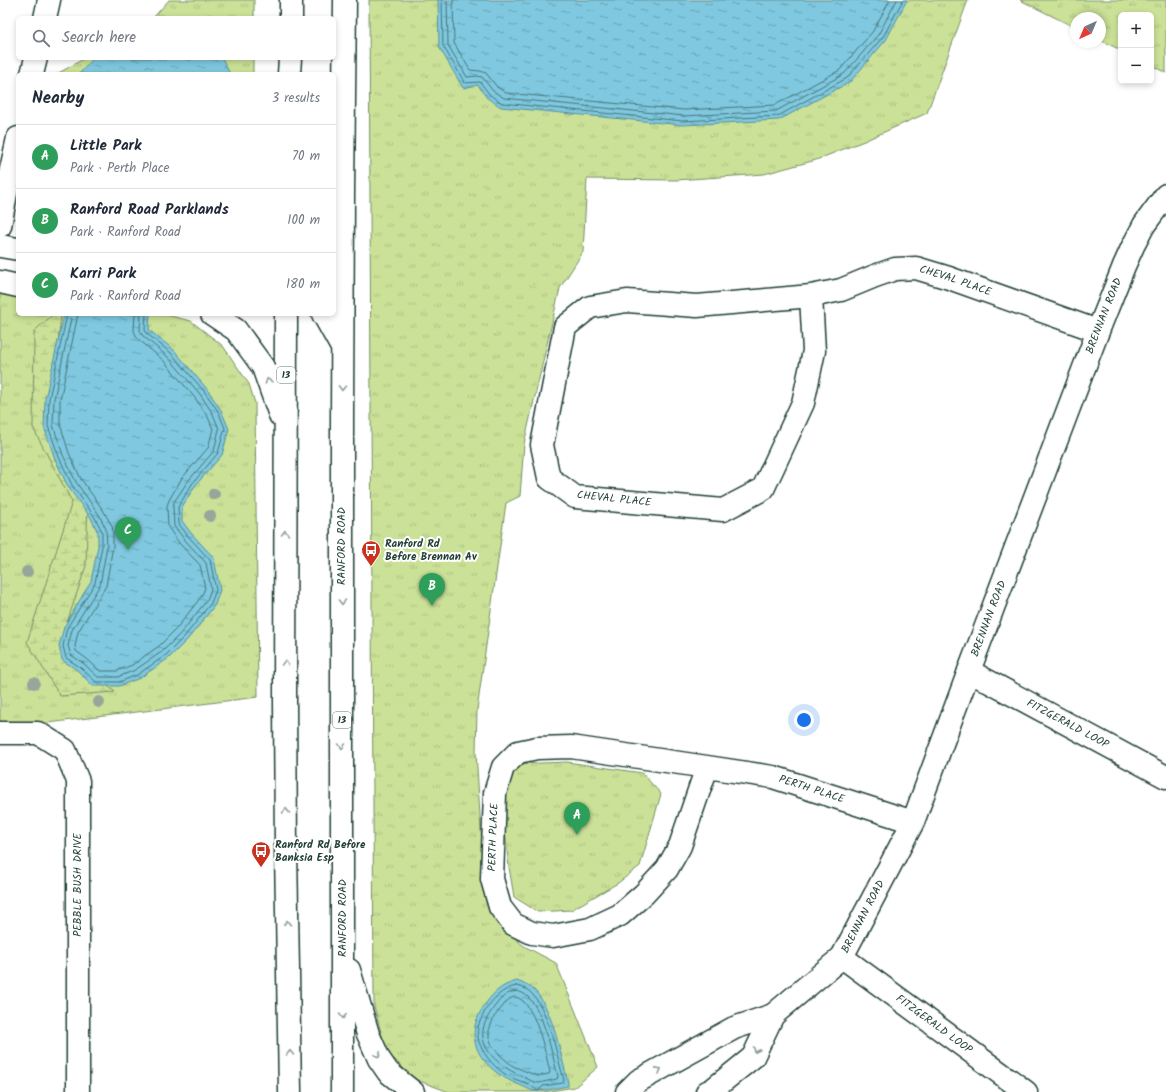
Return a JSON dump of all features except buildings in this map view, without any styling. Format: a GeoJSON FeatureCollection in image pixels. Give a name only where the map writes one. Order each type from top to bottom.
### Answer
{"type":"FeatureCollection","features":[{"type":"Feature","properties":{"kind":"street"},"geometry":{"type":"LineString","coordinates":[[45,16],[49,0]]}},
{"type":"Feature","properties":{"kind":"street"},"geometry":{"type":"LineString","coordinates":[[291,0],[291,16]]}},
{"type":"Feature","properties":{"kind":"street","name":"RANFORD ROAD"},"geometry":{"type":"LineString","coordinates":[[342,1092],[343,193],[345,0]]}},
{"type":"Feature","properties":{"kind":"street"},"geometry":{"type":"LineString","coordinates":[[32,72],[36,60]]}},
{"type":"Feature","properties":{"kind":"street"},"geometry":{"type":"LineString","coordinates":[[289,72],[290,60]]}},
{"type":"Feature","properties":{"kind":"street"},"geometry":{"type":"LineString","coordinates":[[0,226],[16,147]]}},
{"type":"Feature","properties":{"kind":"street","name":"BRENNAN ROAD"},"geometry":{"type":"LineString","coordinates":[[627,1092],[638,1081],[734,1028],[773,1015],[842,957],[913,822],[1098,331],[1133,246],[1144,225],[1166,195]]}},
{"type":"Feature","properties":{"kind":"street"},"geometry":{"type":"LineString","coordinates":[[0,246],[16,249]]}},
{"type":"Feature","properties":{"kind":"street","name":"CHEVAL PLACE"},"geometry":{"type":"LineString","coordinates":[[811,296],[814,351],[804,403],[763,489],[722,510],[575,497],[549,478],[542,445],[565,327],[590,307],[627,301],[697,306],[811,296],[841,290],[895,269],[916,268],[949,278],[1098,331]]}},
{"type":"Feature","properties":{"kind":"street"},"geometry":{"type":"LineString","coordinates":[[0,282],[16,286]]}},
{"type":"Feature","properties":{"kind":"street"},"geometry":{"type":"LineString","coordinates":[[215,316],[236,330],[263,367],[286,431]]}},
{"type":"Feature","properties":{"kind":"street","name":"13"},"geometry":{"type":"LineString","coordinates":[[286,316],[285,726],[290,1092]]}},
{"type":"Feature","properties":{"kind":"street"},"geometry":{"type":"LineString","coordinates":[[324,316],[343,348]]}},
{"type":"Feature","properties":{"kind":"street","name":"FITZGERALD LOOP"},"geometry":{"type":"LineString","coordinates":[[969,671],[1166,777]]}},
{"type":"Feature","properties":{"kind":"street","name":"PEBBLE BUSH DRIVE"},"geometry":{"type":"LineString","coordinates":[[0,734],[38,733],[65,750],[78,781],[78,1092]]}},
{"type":"Feature","properties":{"kind":"street","name":"PERTH PLACE"},"geometry":{"type":"LineString","coordinates":[[707,767],[680,846],[667,869],[644,894],[620,915],[590,929],[553,936],[532,933],[513,924],[500,906],[492,879],[495,793],[503,767],[518,752],[537,748],[571,747],[707,767],[773,777],[913,822]]}},
{"type":"Feature","properties":{"kind":"street"},"geometry":{"type":"LineString","coordinates":[[343,952],[368,1034],[379,1059],[388,1072],[414,1092]]}},
{"type":"Feature","properties":{"kind":"street","name":"FITZGERALD LOOP"},"geometry":{"type":"LineString","coordinates":[[842,957],[1026,1092]]}},
{"type":"Feature","properties":{"kind":"street","name":"BRENNAN ROAD"},"geometry":{"type":"LineString","coordinates":[[707,1092],[712,1090],[753,1057],[773,1015]]}},
{"type":"Feature","properties":{"kind":"green space"},"geometry":{"type":"Polygon","coordinates":[[[169,0],[254,0],[254,16],[155,16],[169,0]]]}},
{"type":"Feature","properties":{"kind":"green space"},"geometry":{"type":"Polygon","coordinates":[[[369,0],[968,0],[927,113],[864,141],[816,160],[764,174],[676,180],[587,179],[583,252],[560,288],[524,444],[520,496],[506,503],[477,710],[476,752],[485,893],[496,923],[524,946],[556,963],[598,1067],[575,1087],[544,1092],[449,1092],[414,1079],[386,1051],[374,1006],[369,0]]]}},
{"type":"Feature","properties":{"kind":"green space"},"geometry":{"type":"Polygon","coordinates":[[[1020,0],[1166,0],[1166,73],[1154,67],[1154,12],[1118,12],[1118,49],[1106,43],[1106,12],[1070,12],[1070,25],[1020,0]]]}},
{"type":"Feature","properties":{"kind":"green space"},"geometry":{"type":"Polygon","coordinates":[[[82,60],[253,60],[253,72],[60,72],[82,60]]]}},
{"type":"Feature","properties":{"kind":"green space"},"geometry":{"type":"Polygon","coordinates":[[[0,288],[16,292],[16,316],[170,316],[191,321],[223,346],[249,384],[255,403],[258,697],[40,724],[0,725],[0,288]]]}},
{"type":"Feature","properties":{"kind":"green space"},"geometry":{"type":"Polygon","coordinates":[[[52,316],[61,316],[51,412],[88,497],[86,566],[59,646],[115,692],[60,696],[27,642],[72,502],[33,428],[34,331],[52,316]]]}},
{"type":"Feature","properties":{"kind":"green space"},"geometry":{"type":"Polygon","coordinates":[[[567,762],[642,773],[661,794],[640,866],[618,883],[571,910],[538,912],[514,897],[502,804],[515,764],[567,762]]]}},
{"type":"Feature","properties":{"kind":"water"},"geometry":{"type":"Polygon","coordinates":[[[438,0],[907,0],[886,40],[850,82],[779,120],[683,125],[501,107],[487,98],[478,85],[463,88],[439,47],[438,0]]]}},
{"type":"Feature","properties":{"kind":"water"},"geometry":{"type":"Polygon","coordinates":[[[92,60],[223,60],[229,72],[81,72],[92,60]]]}},
{"type":"Feature","properties":{"kind":"water"},"geometry":{"type":"Polygon","coordinates":[[[64,316],[150,316],[149,330],[174,350],[207,389],[221,410],[229,429],[222,455],[195,486],[182,507],[182,521],[214,558],[220,590],[215,605],[188,639],[169,658],[140,678],[119,686],[93,686],[77,670],[62,660],[59,646],[64,627],[91,581],[98,546],[98,533],[91,518],[68,487],[55,459],[44,427],[45,399],[64,316]]]}},
{"type":"Feature","properties":{"kind":"water"},"geometry":{"type":"Polygon","coordinates":[[[517,981],[534,990],[542,1000],[547,1010],[559,1047],[568,1086],[541,1091],[530,1090],[505,1078],[494,1070],[478,1051],[475,1040],[475,1029],[478,1016],[486,1003],[496,992],[507,984],[517,981]]]}},
{"type":"Feature","properties":{"kind":"place","name":"Karri Park"},"geometry":{"type":"Point","coordinates":[128,550]}},
{"type":"Feature","properties":{"kind":"place","name":"Ranford Rd Before Brennan Av"},"geometry":{"type":"Point","coordinates":[371,567]}},
{"type":"Feature","properties":{"kind":"place","name":"Ranford Road Parklands"},"geometry":{"type":"Point","coordinates":[432,606]}},
{"type":"Feature","properties":{"kind":"place","name":"Little Park"},"geometry":{"type":"Point","coordinates":[577,835]}},
{"type":"Feature","properties":{"kind":"place","name":"Ranford Rd Before Banksia Esp"},"geometry":{"type":"Point","coordinates":[261,868]}}]}
